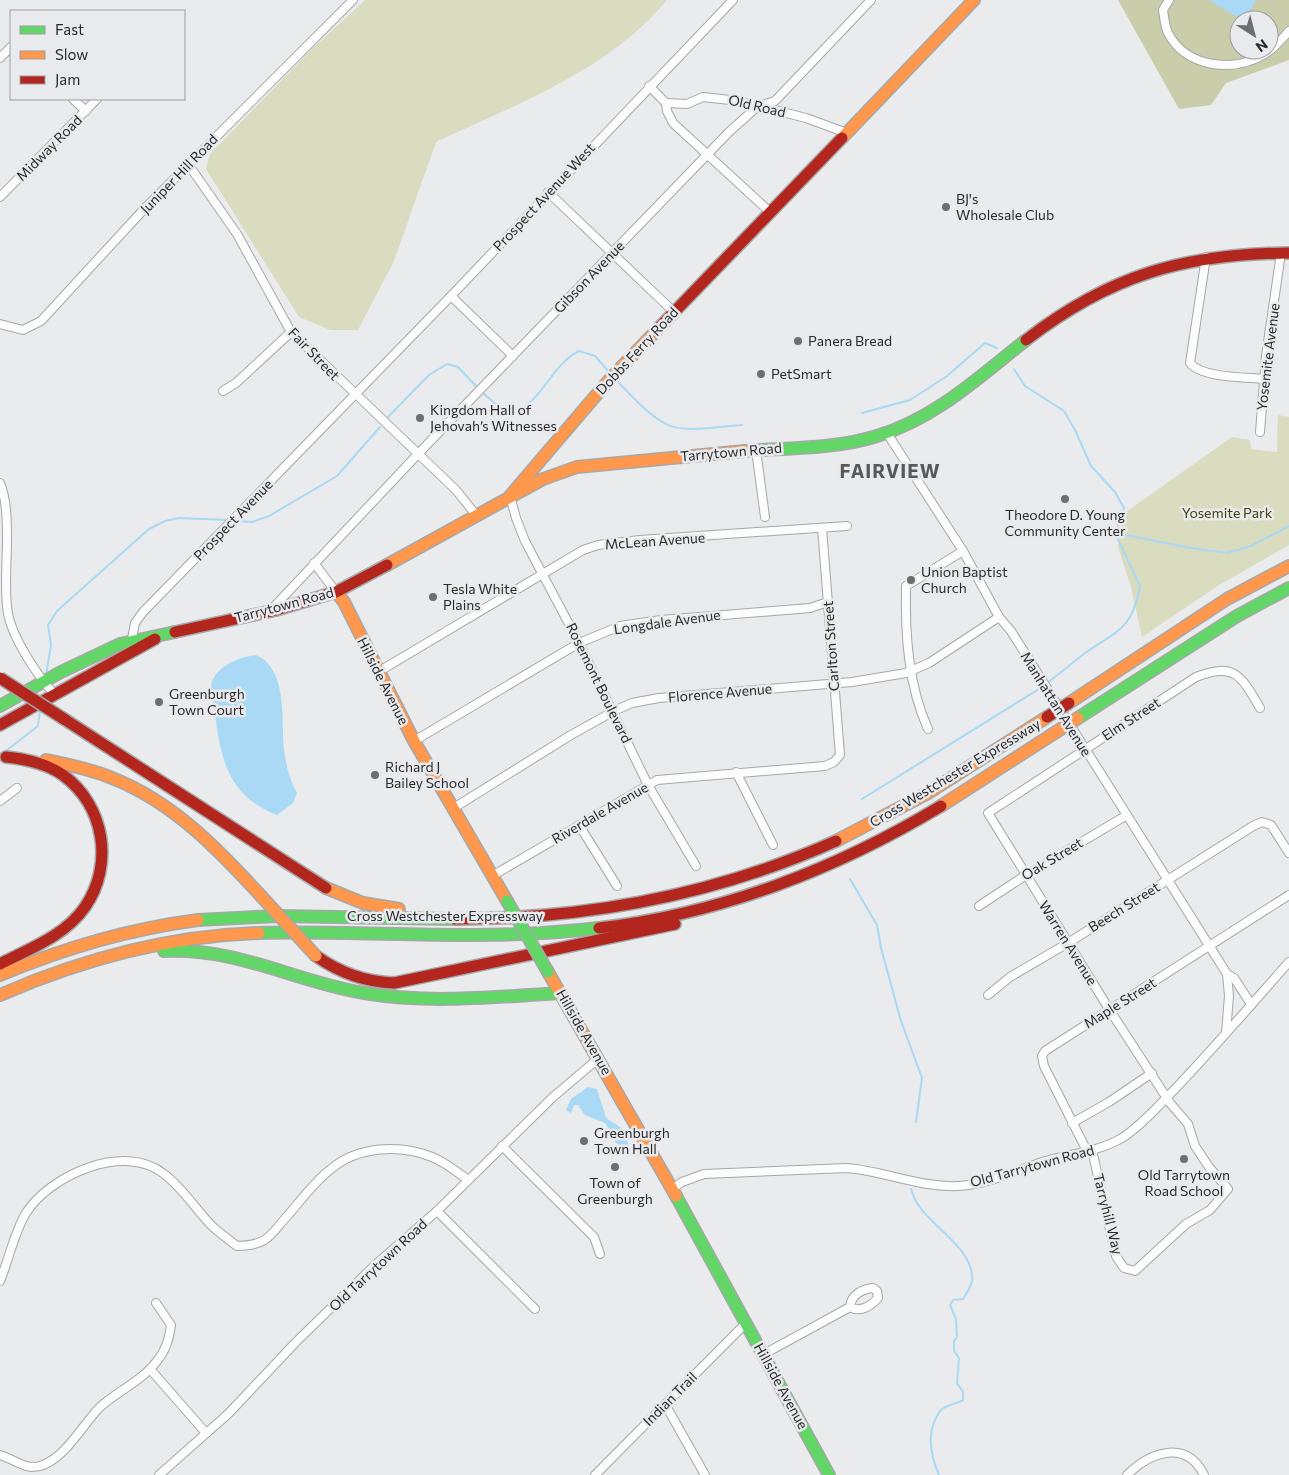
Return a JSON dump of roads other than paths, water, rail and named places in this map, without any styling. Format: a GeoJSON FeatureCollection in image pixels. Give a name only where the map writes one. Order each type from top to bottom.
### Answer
{"type":"FeatureCollection","features":[{"type":"Feature","properties":{"kind":"main road","name":"Dobbs Ferry Road"},"geometry":{"type":"LineString","coordinates":[[510,496],[610,379],[974,0]]}},
{"type":"Feature","properties":{"kind":"main road","name":"Tarrytown Road"},"geometry":{"type":"LineString","coordinates":[[0,706],[43,682],[131,640],[157,637],[270,611],[336,592],[510,496],[554,474],[590,464],[858,441],[887,433],[920,419],[952,401],[1049,323],[1094,293],[1154,269],[1206,257],[1249,253],[1285,253]]}},
{"type":"Feature","properties":{"kind":"main road"},"geometry":{"type":"LineString","coordinates":[[1249,587],[1289,558]]}},
{"type":"Feature","properties":{"kind":"main road","name":"Cross Westchester Expressway"},"geometry":{"type":"LineString","coordinates":[[0,975],[55,953],[112,936],[161,925],[211,918],[287,916],[485,919],[559,915],[631,905],[703,889],[773,867],[840,839],[905,806],[1249,587],[1289,566]]}},
{"type":"Feature","properties":{"kind":"main road","name":"Cross Westchester Expressway"},"geometry":{"type":"LineString","coordinates":[[0,995],[69,967],[140,948],[221,935],[287,933],[510,936],[610,927],[683,912],[755,892],[826,865],[870,845],[936,809],[1258,604],[1289,588]]}},
{"type":"Feature","properties":{"kind":"main road","name":"Hillside Avenue"},"geometry":{"type":"LineString","coordinates":[[336,592],[344,602],[414,741],[599,1058],[764,1354],[829,1475]]}},
{"type":"Feature","properties":{"kind":"main road"},"geometry":{"type":"LineString","coordinates":[[1258,604],[1289,592]]}},
{"type":"Feature","properties":{"kind":"main road","name":"Tarrytown Road"},"geometry":{"type":"LineString","coordinates":[[0,725],[130,654],[157,637]]}},
{"type":"Feature","properties":{"kind":"main road"},"geometry":{"type":"LineString","coordinates":[[0,678],[298,872],[336,893],[377,906],[485,919]]}},
{"type":"Feature","properties":{"kind":"main road"},"geometry":{"type":"LineString","coordinates":[[3,757],[41,759],[82,767],[109,776],[142,791],[196,828],[316,956],[341,972],[363,980],[394,983],[413,980],[620,937],[710,915],[782,890],[828,869],[870,845]]}},
{"type":"Feature","properties":{"kind":"main road"},"geometry":{"type":"LineString","coordinates":[[0,964],[60,931],[78,916],[97,886],[103,852],[97,816],[86,797],[71,781],[44,764],[3,757]]}},
{"type":"Feature","properties":{"kind":"main road"},"geometry":{"type":"LineString","coordinates":[[69,967],[154,952],[193,950],[235,956],[339,988],[380,996],[427,998],[561,993]]}},
{"type":"Feature","properties":{"kind":"street","name":"Juniper Hill Road"},"geometry":{"type":"LineString","coordinates":[[0,324],[23,330],[41,321],[188,164],[353,0]]}},
{"type":"Feature","properties":{"kind":"street","name":"Prospect Avenue West"},"geometry":{"type":"LineString","coordinates":[[354,394],[451,296],[548,192],[733,0]]}},
{"type":"Feature","properties":{"kind":"street","name":"Gibson Avenue"},"geometry":{"type":"LineString","coordinates":[[270,611],[417,455],[729,132],[759,106],[775,101],[871,0]]}},
{"type":"Feature","properties":{"kind":"street"},"geometry":{"type":"LineString","coordinates":[[1169,0],[1163,10],[1168,33],[1193,60],[1225,65],[1252,60],[1276,46],[1289,31]]}},
{"type":"Feature","properties":{"kind":"street"},"geometry":{"type":"LineString","coordinates":[[0,58],[10,47]]}},
{"type":"Feature","properties":{"kind":"street"},"geometry":{"type":"LineString","coordinates":[[649,86],[666,103],[667,111],[673,123],[770,212]]}},
{"type":"Feature","properties":{"kind":"street","name":"Old Road"},"geometry":{"type":"LineString","coordinates":[[666,103],[687,104],[703,97],[724,98],[806,118],[846,133]]}},
{"type":"Feature","properties":{"kind":"street"},"geometry":{"type":"LineString","coordinates":[[75,100],[86,111]]}},
{"type":"Feature","properties":{"kind":"street","name":"Midway Road"},"geometry":{"type":"LineString","coordinates":[[0,197],[96,100]]}},
{"type":"Feature","properties":{"kind":"street","name":"Fair Street"},"geometry":{"type":"LineString","coordinates":[[188,164],[237,234],[291,332],[417,455],[456,490],[476,515]]}},
{"type":"Feature","properties":{"kind":"street"},"geometry":{"type":"LineString","coordinates":[[548,192],[674,312]]}},
{"type":"Feature","properties":{"kind":"street","name":"Yosemite Avenue"},"geometry":{"type":"LineString","coordinates":[[1260,432],[1264,378],[1285,253]]}},
{"type":"Feature","properties":{"kind":"street"},"geometry":{"type":"LineString","coordinates":[[1206,257],[1190,364],[1196,370],[1206,373],[1264,378]]}},
{"type":"Feature","properties":{"kind":"street"},"geometry":{"type":"LineString","coordinates":[[451,296],[513,356]]}},
{"type":"Feature","properties":{"kind":"street"},"geometry":{"type":"LineString","coordinates":[[223,391],[236,383],[291,332]]}},
{"type":"Feature","properties":{"kind":"street","name":"Prospect Avenue"},"geometry":{"type":"LineString","coordinates":[[130,654],[135,623],[144,612],[354,394]]}},
{"type":"Feature","properties":{"kind":"street","name":"Manhattan Avenue"},"geometry":{"type":"LineString","coordinates":[[887,433],[963,551],[999,616],[1011,631],[1227,974],[1229,1008],[1226,1033]]}},
{"type":"Feature","properties":{"kind":"street"},"geometry":{"type":"LineString","coordinates":[[756,450],[765,517]]}},
{"type":"Feature","properties":{"kind":"street"},"geometry":{"type":"LineString","coordinates":[[0,483],[4,496],[7,529],[3,601],[12,627],[43,682],[54,694]]}},
{"type":"Feature","properties":{"kind":"street","name":"Rosemont Boulevard"},"geometry":{"type":"LineString","coordinates":[[510,496],[525,541],[580,643],[648,784],[696,866]]}},
{"type":"Feature","properties":{"kind":"street","name":"McLean Avenue"},"geometry":{"type":"LineString","coordinates":[[378,672],[573,554],[598,545],[846,526]]}},
{"type":"Feature","properties":{"kind":"street","name":"Carlton Street"},"geometry":{"type":"LineString","coordinates":[[822,528],[840,755],[834,762]]}},
{"type":"Feature","properties":{"kind":"street"},"geometry":{"type":"LineString","coordinates":[[928,729],[914,690],[905,624],[906,586],[963,551]]}},
{"type":"Feature","properties":{"kind":"street"},"geometry":{"type":"LineString","coordinates":[[314,563],[336,592]]}},
{"type":"Feature","properties":{"kind":"street","name":"Longdale Avenue"},"geometry":{"type":"LineString","coordinates":[[414,741],[580,643],[620,626],[661,620],[810,608],[828,602]]}},
{"type":"Feature","properties":{"kind":"street","name":"Florence Avenue"},"geometry":{"type":"LineString","coordinates":[[452,809],[571,735],[632,703],[659,698],[880,678],[912,670],[929,663],[999,616]]}},
{"type":"Feature","properties":{"kind":"street","name":"Elm Street"},"geometry":{"type":"LineString","coordinates":[[988,813],[1196,677],[1213,670],[1227,671],[1234,674],[1251,692],[1260,708]]}},
{"type":"Feature","properties":{"kind":"street","name":"Riverdale Avenue"},"geometry":{"type":"LineString","coordinates":[[492,876],[648,784],[667,778],[825,766],[834,762]]}},
{"type":"Feature","properties":{"kind":"street"},"geometry":{"type":"LineString","coordinates":[[736,772],[773,845]]}},
{"type":"Feature","properties":{"kind":"street"},"geometry":{"type":"LineString","coordinates":[[0,801],[17,788]]}},
{"type":"Feature","properties":{"kind":"street","name":"Warren Avenue"},"geometry":{"type":"LineString","coordinates":[[988,813],[1109,1009],[1166,1097]]}},
{"type":"Feature","properties":{"kind":"street","name":"Oak Street"},"geometry":{"type":"LineString","coordinates":[[979,906],[1026,875],[1127,815]]}},
{"type":"Feature","properties":{"kind":"street","name":"Beech Street"},"geometry":{"type":"LineString","coordinates":[[988,995],[1010,977],[1262,822],[1271,825],[1289,853]]}},
{"type":"Feature","properties":{"kind":"street"},"geometry":{"type":"LineString","coordinates":[[579,825],[617,886]]}},
{"type":"Feature","properties":{"kind":"street","name":"Maple Street"},"geometry":{"type":"LineString","coordinates":[[1089,1151],[1072,1123],[1044,1066],[1042,1056],[1050,1046],[1289,895]]}},
{"type":"Feature","properties":{"kind":"street","name":"Old Tarrytown Road"},"geometry":{"type":"LineString","coordinates":[[672,1190],[682,1182],[704,1174],[847,1168],[862,1169],[934,1186],[959,1186],[982,1182],[1048,1160],[1108,1145],[1133,1130],[1166,1097],[1241,1017],[1289,962]]}},
{"type":"Feature","properties":{"kind":"street","name":"Manhattan Avenue"},"geometry":{"type":"LineString","coordinates":[[1227,974],[1234,978],[1251,1004]]}},
{"type":"Feature","properties":{"kind":"street"},"geometry":{"type":"LineString","coordinates":[[1229,1008],[1241,1017]]}},
{"type":"Feature","properties":{"kind":"street","name":"Old Tarrytown Road"},"geometry":{"type":"LineString","coordinates":[[159,1475],[228,1414],[331,1308],[436,1211],[553,1097],[599,1058]]}},
{"type":"Feature","properties":{"kind":"street"},"geometry":{"type":"LineString","coordinates":[[1072,1123],[1109,1102],[1152,1073]]}},
{"type":"Feature","properties":{"kind":"street","name":"Tarryhill Way"},"geometry":{"type":"LineString","coordinates":[[1089,1151],[1116,1256],[1124,1268],[1135,1271],[1145,1264],[1186,1224],[1210,1210],[1228,1189],[1209,1167],[1195,1146],[1188,1124],[1166,1097]]}},
{"type":"Feature","properties":{"kind":"street"},"geometry":{"type":"LineString","coordinates":[[502,1146],[594,1236],[600,1254]]}},
{"type":"Feature","properties":{"kind":"street"},"geometry":{"type":"LineString","coordinates":[[0,1281],[26,1213],[44,1192],[66,1177],[89,1168],[115,1162],[141,1162],[163,1173],[214,1228],[237,1246],[256,1245],[273,1234],[330,1169],[348,1157],[373,1150],[402,1149],[433,1157],[468,1180]]}},
{"type":"Feature","properties":{"kind":"street"},"geometry":{"type":"LineString","coordinates":[[436,1211],[535,1309]]}},
{"type":"Feature","properties":{"kind":"street"},"geometry":{"type":"LineString","coordinates":[[0,1455],[30,1467],[47,1463],[66,1448],[100,1407],[150,1369],[168,1343],[171,1325],[156,1303]]}},
{"type":"Feature","properties":{"kind":"street"},"geometry":{"type":"LineString","coordinates":[[764,1354],[850,1307]]}},
{"type":"Feature","properties":{"kind":"street","name":"Indian Trail"},"geometry":{"type":"LineString","coordinates":[[595,1475],[746,1323]]}},
{"type":"Feature","properties":{"kind":"street"},"geometry":{"type":"LineString","coordinates":[[150,1369],[206,1432]]}},
{"type":"Feature","properties":{"kind":"street"},"geometry":{"type":"LineString","coordinates":[[665,1404],[705,1475]]}},
{"type":"Feature","properties":{"kind":"street"},"geometry":{"type":"LineString","coordinates":[[1127,1475],[1144,1460],[1165,1452],[1186,1456],[1194,1461],[1204,1475]]}},
{"type":"Feature","properties":{"kind":"water"},"geometry":{"type":"Polygon","coordinates":[[[1209,0],[1256,0],[1250,10],[1229,10],[1229,12],[1209,0]]]}},
{"type":"Feature","properties":{"kind":"water"},"geometry":{"type":"Polygon","coordinates":[[[256,655],[266,662],[273,671],[278,683],[281,696],[286,761],[297,793],[293,803],[277,815],[257,805],[243,793],[232,779],[220,745],[211,686],[213,679],[222,668],[242,658],[256,655]]]}},
{"type":"Feature","properties":{"kind":"water"},"geometry":{"type":"Polygon","coordinates":[[[588,1087],[597,1089],[606,1118],[623,1129],[629,1146],[619,1145],[613,1139],[605,1123],[585,1115],[578,1105],[574,1105],[571,1113],[566,1110],[571,1099],[588,1087]]]}},
{"type":"Feature","properties":{"kind":"waterway"},"geometry":{"type":"LineString","coordinates":[[862,413],[910,400],[947,376],[985,343],[997,348]]}},
{"type":"Feature","properties":{"kind":"waterway"},"geometry":{"type":"LineString","coordinates":[[484,394],[508,415],[519,411],[529,404],[560,366],[579,351],[595,356],[609,372]]}},
{"type":"Feature","properties":{"kind":"waterway"},"geometry":{"type":"LineString","coordinates":[[387,418],[429,375],[447,364],[458,367],[476,386]]}},
{"type":"Feature","properties":{"kind":"waterway"},"geometry":{"type":"LineString","coordinates":[[1014,369],[1025,386],[1064,411],[1075,430],[1091,466],[1115,492],[1124,508],[1115,533],[1140,586],[1133,612],[1122,627],[1048,682]]}},
{"type":"Feature","properties":{"kind":"waterway"},"geometry":{"type":"LineString","coordinates":[[617,381],[659,420],[674,427],[703,429],[742,425]]}},
{"type":"Feature","properties":{"kind":"waterway"},"geometry":{"type":"LineString","coordinates":[[237,521],[252,522],[269,516],[337,476],[380,427]]}},
{"type":"Feature","properties":{"kind":"waterway"},"geometry":{"type":"LineString","coordinates":[[46,675],[51,645],[48,625],[57,611],[149,529],[165,521],[179,518],[228,520]]}},
{"type":"Feature","properties":{"kind":"waterway"},"geometry":{"type":"LineString","coordinates":[[1115,533],[1190,548],[1228,553],[1251,546],[1289,526]]}},
{"type":"Feature","properties":{"kind":"waterway"},"geometry":{"type":"LineString","coordinates":[[862,799],[1039,689]]}},
{"type":"Feature","properties":{"kind":"waterway"},"geometry":{"type":"LineString","coordinates":[[7,750],[38,726],[40,710]]}},
{"type":"Feature","properties":{"kind":"waterway"},"geometry":{"type":"LineString","coordinates":[[850,879],[877,925],[881,948],[901,1021],[922,1078],[916,1122]]}},
{"type":"Feature","properties":{"kind":"waterway"},"geometry":{"type":"LineString","coordinates":[[911,1189],[916,1201],[924,1212],[960,1249],[971,1269],[972,1281],[967,1293],[963,1299],[953,1300],[950,1305],[956,1319],[957,1337],[954,1341],[954,1351],[959,1358],[957,1383],[963,1392],[963,1400],[941,1410],[933,1426],[931,1450],[939,1475]]}},
{"type":"Feature","properties":{"kind":"place","name":"BJ's Wholesale Club"},"geometry":{"type":"Point","coordinates":[946,207]}},
{"type":"Feature","properties":{"kind":"place","name":"Panera Bread"},"geometry":{"type":"Point","coordinates":[798,341]}},
{"type":"Feature","properties":{"kind":"place","name":"PetSmart"},"geometry":{"type":"Point","coordinates":[761,374]}},
{"type":"Feature","properties":{"kind":"place","name":"Kingdom Hall of Jehovah’s Witnesses"},"geometry":{"type":"Point","coordinates":[420,418]}},
{"type":"Feature","properties":{"kind":"place","name":"Theodore D. Young Community Center"},"geometry":{"type":"Point","coordinates":[1065,499]}},
{"type":"Feature","properties":{"kind":"place","name":"Union Baptist Church"},"geometry":{"type":"Point","coordinates":[911,580]}},
{"type":"Feature","properties":{"kind":"place","name":"Tesla White Plains"},"geometry":{"type":"Point","coordinates":[433,597]}},
{"type":"Feature","properties":{"kind":"place","name":"Greenburgh Town Court"},"geometry":{"type":"Point","coordinates":[159,702]}},
{"type":"Feature","properties":{"kind":"place","name":"Richard J Bailey School"},"geometry":{"type":"Point","coordinates":[375,775]}},
{"type":"Feature","properties":{"kind":"place","name":"Greenburgh Town Hall"},"geometry":{"type":"Point","coordinates":[584,1141]}},
{"type":"Feature","properties":{"kind":"place","name":"Old Tarrytown Road School"},"geometry":{"type":"Point","coordinates":[1184,1159]}},
{"type":"Feature","properties":{"kind":"place","name":"Town of Greenburgh"},"geometry":{"type":"Point","coordinates":[615,1167]}},
{"type":"Feature","properties":{"kind":"district","name":"FAIRVIEW"},"geometry":{"type":"Point","coordinates":[890,471]}},
{"type":"Feature","properties":{"kind":"park label","name":"Yosemite Park"},"geometry":{"type":"Point","coordinates":[1227,513]}}]}
